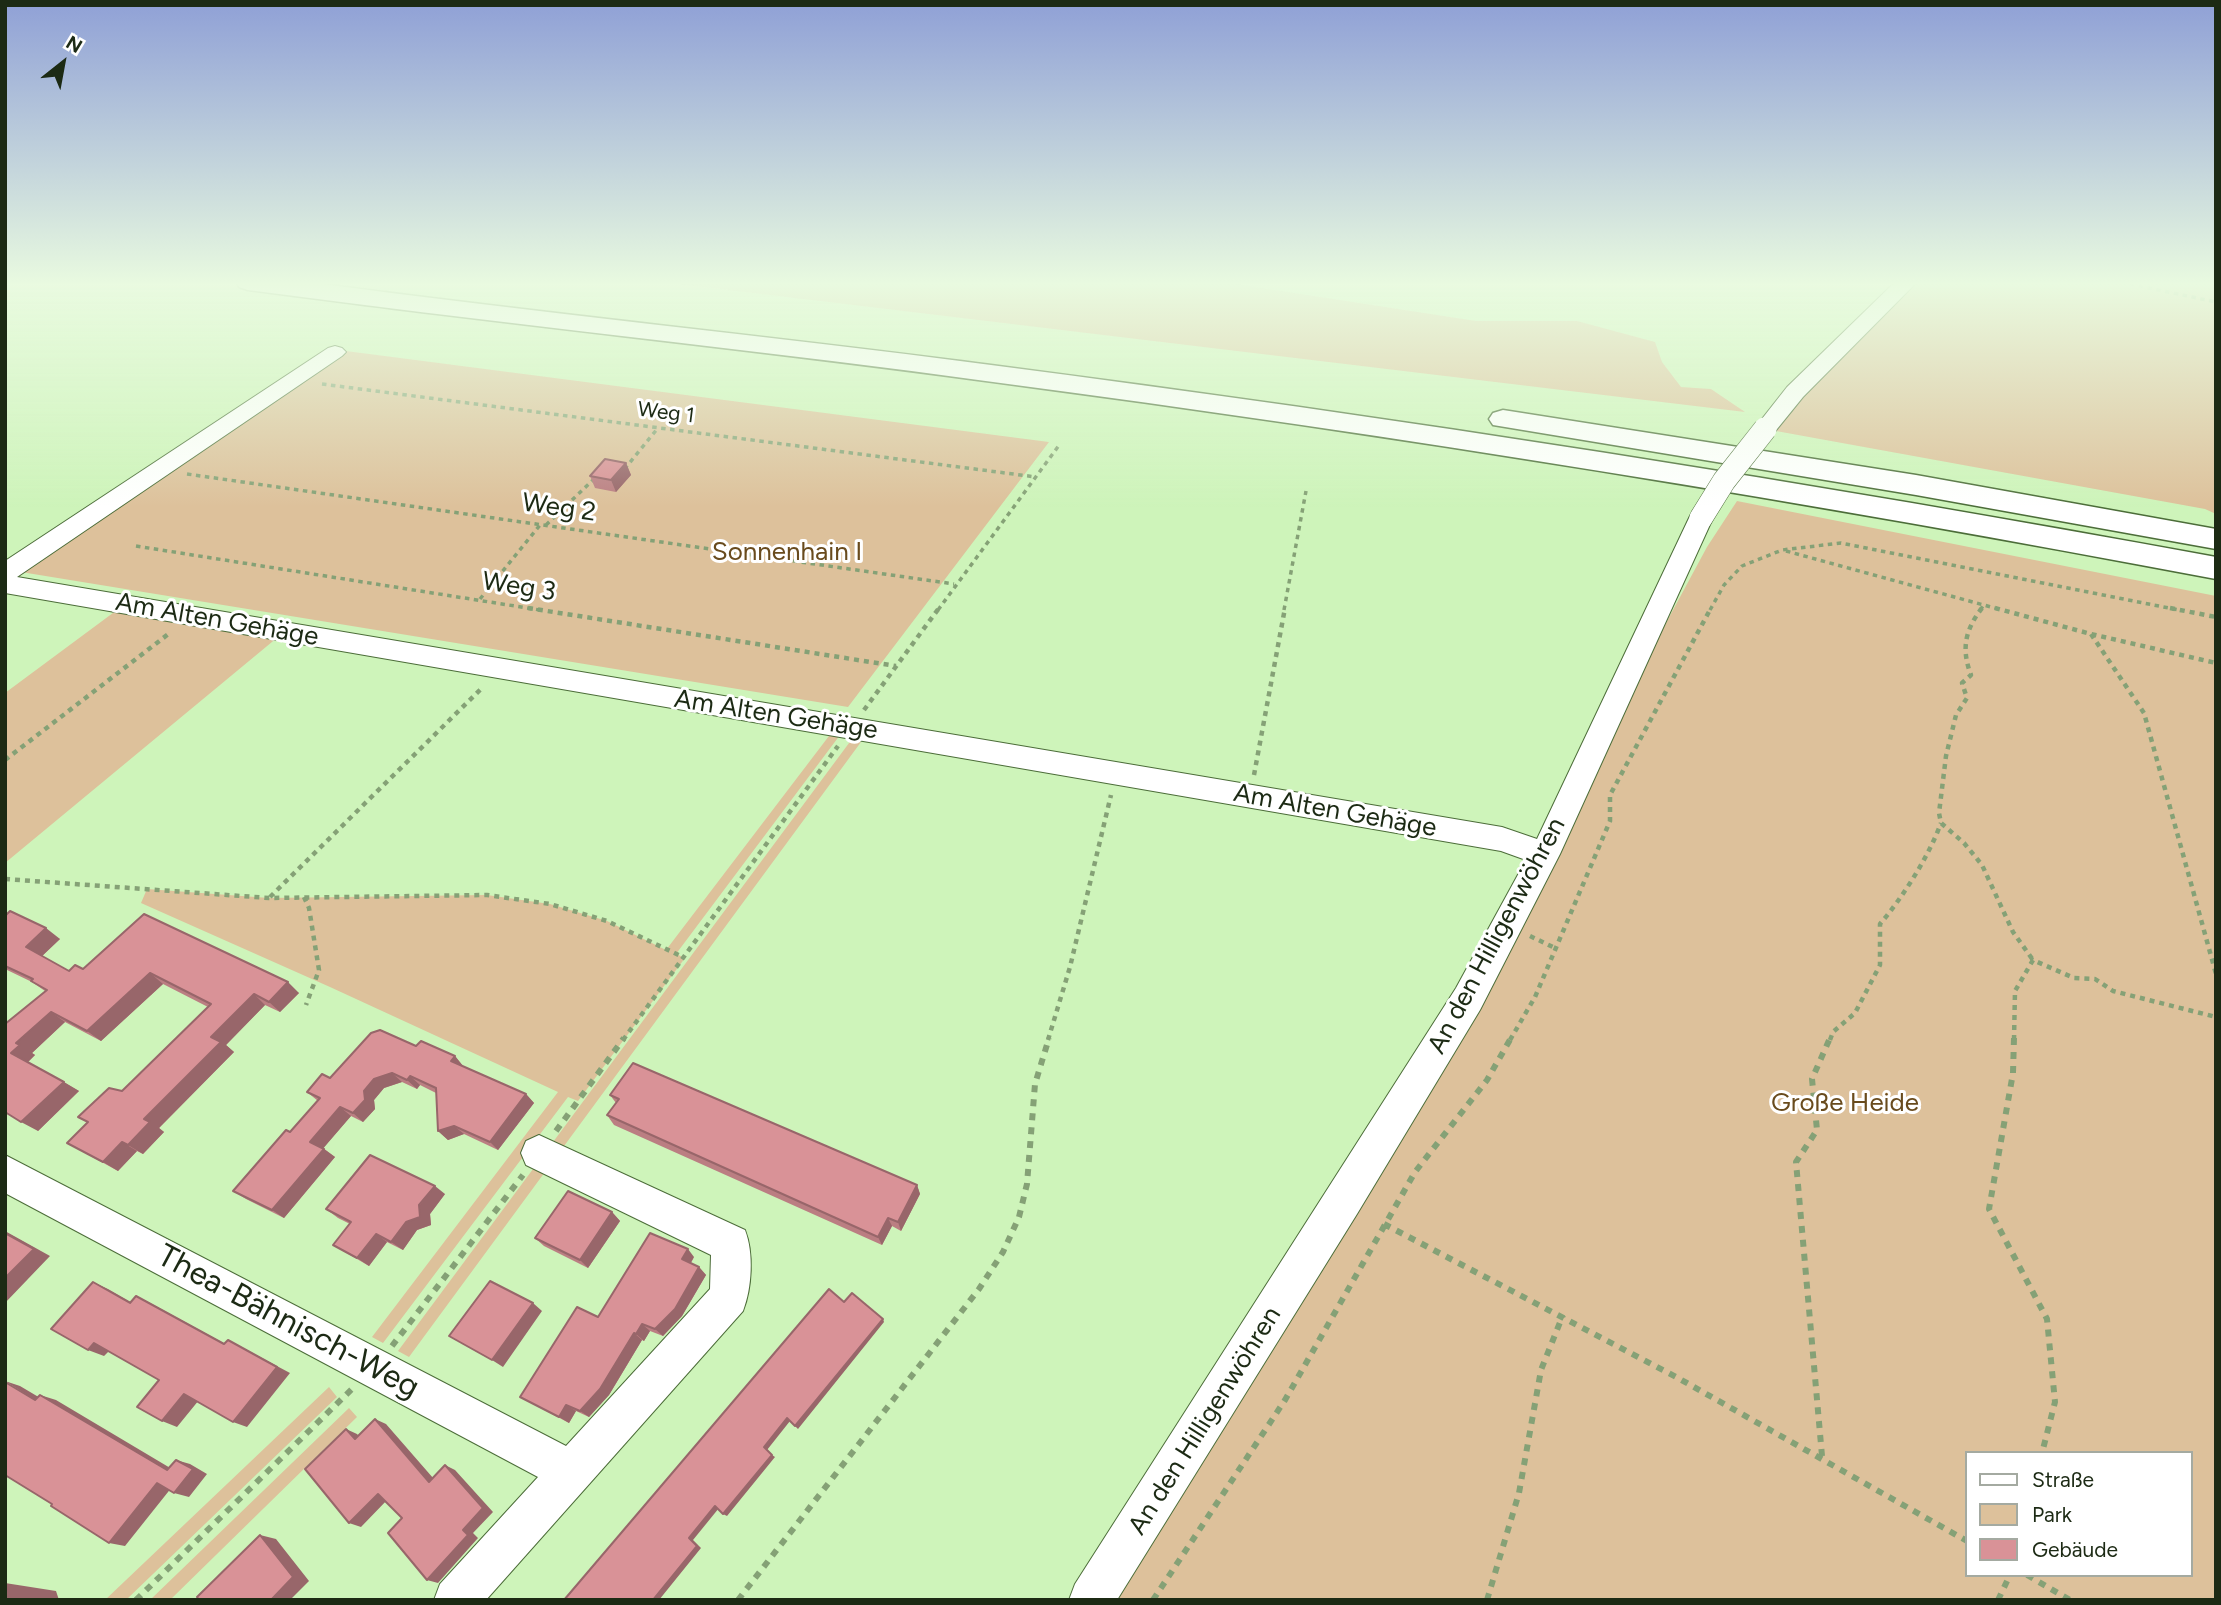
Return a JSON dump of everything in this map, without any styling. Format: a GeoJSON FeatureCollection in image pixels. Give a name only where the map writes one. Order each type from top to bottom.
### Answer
{"type":"FeatureCollection","features":[{"type":"Feature","properties":{"kind":"highway"},"geometry":{"type":"LineString","coordinates":[[853,357],[990,373],[1483,443],[2082,543],[2216,568]]}},
{"type":"Feature","properties":{"kind":"highway"},"geometry":{"type":"LineString","coordinates":[[1057,357],[1514,421],[1929,488],[2216,540]]}},
{"type":"Feature","properties":{"kind":"street"},"geometry":{"type":"LineString","coordinates":[[5,573],[77,530],[159,469],[327,357]]}},
{"type":"Feature","properties":{"kind":"street","name":"An den Hilligenwöhren"},"geometry":{"type":"LineString","coordinates":[[1091,1600],[1337,1212],[1468,999],[1545,853],[1701,519],[1724,481],[1765,429],[1795,393],[1831,357]]}},
{"type":"Feature","properties":{"kind":"street","name":"Am Alten Gehäge"},"geometry":{"type":"LineString","coordinates":[[5,584],[1502,839],[1545,853]]}},
{"type":"Feature","properties":{"kind":"street"},"geometry":{"type":"LineString","coordinates":[[456,1600],[729,1297],[731,1244],[539,1153]]}},
{"type":"Feature","properties":{"kind":"street","name":"Thea-Bähnisch-Weg"},"geometry":{"type":"LineString","coordinates":[[5,1173],[571,1471]]}},
{"type":"Feature","properties":{"kind":"path","name":"Weg 1"},"geometry":{"type":"LineString","coordinates":[[293,379],[1036,477]]}},
{"type":"Feature","properties":{"kind":"path"},"geometry":{"type":"LineString","coordinates":[[619,466],[627,466],[659,428]]}},
{"type":"Feature","properties":{"kind":"path"},"geometry":{"type":"LineString","coordinates":[[135,1600],[389,1350],[685,958],[954,584],[1060,444]]}},
{"type":"Feature","properties":{"kind":"path","name":"Weg 2"},"geometry":{"type":"LineString","coordinates":[[159,469],[954,584]]}},
{"type":"Feature","properties":{"kind":"path"},"geometry":{"type":"LineString","coordinates":[[479,600],[542,525],[603,471]]}},
{"type":"Feature","properties":{"kind":"path"},"geometry":{"type":"LineString","coordinates":[[1250,796],[1306,491]]}},
{"type":"Feature","properties":{"kind":"path"},"geometry":{"type":"LineString","coordinates":[[1153,1600],[1285,1400],[1415,1172],[1487,1080],[1535,997],[1610,821],[1610,796],[1679,663],[1724,585],[1742,566],[1782,550],[1841,543],[2216,617]]}},
{"type":"Feature","properties":{"kind":"path","name":"Weg 3"},"geometry":{"type":"LineString","coordinates":[[136,546],[896,666]]}},
{"type":"Feature","properties":{"kind":"path"},"geometry":{"type":"LineString","coordinates":[[1782,550],[2091,634],[2216,663]]}},
{"type":"Feature","properties":{"kind":"path"},"geometry":{"type":"LineString","coordinates":[[1822,1456],[1796,1162],[1817,1130],[1812,1079],[1833,1032],[1855,1013],[1880,965],[1880,924],[1902,898],[1918,866],[1935,841],[1941,823],[1938,808],[1946,756],[1956,715],[1967,698],[1962,683],[1971,675],[1963,656],[1968,625],[1984,605]]}},
{"type":"Feature","properties":{"kind":"path"},"geometry":{"type":"LineString","coordinates":[[5,760],[192,616]]}},
{"type":"Feature","properties":{"kind":"path"},"geometry":{"type":"LineString","coordinates":[[2091,634],[2144,713],[2216,974]]}},
{"type":"Feature","properties":{"kind":"path"},"geometry":{"type":"LineString","coordinates":[[269,898],[501,669]]}},
{"type":"Feature","properties":{"kind":"path"},"geometry":{"type":"LineString","coordinates":[[738,1600],[979,1289],[1003,1252],[1019,1217],[1027,1184],[1035,1084],[1070,967],[1116,774]]}},
{"type":"Feature","properties":{"kind":"path"},"geometry":{"type":"LineString","coordinates":[[1941,823],[1964,843],[1982,865],[2013,932],[2032,960],[2074,978],[2095,979],[2113,991],[2216,1017]]}},
{"type":"Feature","properties":{"kind":"path"},"geometry":{"type":"LineString","coordinates":[[5,879],[269,898],[487,895],[550,904],[607,921],[685,958]]}},
{"type":"Feature","properties":{"kind":"path"},"geometry":{"type":"LineString","coordinates":[[304,897],[309,908],[319,970],[306,1005]]}},
{"type":"Feature","properties":{"kind":"path"},"geometry":{"type":"LineString","coordinates":[[2032,960],[2015,991],[2013,1073],[1989,1209],[2047,1319],[2055,1402],[2043,1451]]}},
{"type":"Feature","properties":{"kind":"path"},"geometry":{"type":"LineString","coordinates":[[1384,1224],[1563,1315],[1822,1456],[1966,1540]]}},
{"type":"Feature","properties":{"kind":"path"},"geometry":{"type":"LineString","coordinates":[[1487,1600],[1519,1493],[1541,1370],[1563,1315]]}},
{"type":"Feature","properties":{"kind":"path"},"geometry":{"type":"LineString","coordinates":[[1998,1600],[2009,1577]]}},
{"type":"Feature","properties":{"kind":"path"},"geometry":{"type":"LineString","coordinates":[[2030,1577],[2070,1600]]}},
{"type":"Feature","properties":{"kind":"green space","name":"Sonnenhain I"},"geometry":{"type":"Polygon","coordinates":[[[337,357],[392,357],[1049,442],[848,707],[21,572],[337,357]]]}},
{"type":"Feature","properties":{"kind":"green space"},"geometry":{"type":"Polygon","coordinates":[[[1286,357],[1660,357],[1681,387],[1711,389],[1745,412],[1286,357]]]}},
{"type":"Feature","properties":{"kind":"green space"},"geometry":{"type":"Polygon","coordinates":[[[1835,357],[2216,357],[2216,514],[2205,509],[1765,429],[1835,357]]]}},
{"type":"Feature","properties":{"kind":"green space","name":"Große Heide"},"geometry":{"type":"Polygon","coordinates":[[[1737,501],[2216,596],[2216,1600],[1114,1600],[1238,1406],[1495,979],[1632,686],[1707,547],[1737,501]]]}},
{"type":"Feature","properties":{"kind":"green space"},"geometry":{"type":"Polygon","coordinates":[[[117,610],[278,637],[5,863],[5,693],[117,610]]]}},
{"type":"Feature","properties":{"kind":"green space"},"geometry":{"type":"Polygon","coordinates":[[[832,732],[840,735],[676,954],[685,958],[578,1101],[568,1097],[383,1343],[372,1337],[558,1092],[141,903],[147,889],[269,898],[487,895],[550,904],[607,921],[666,950],[832,732]]]}},
{"type":"Feature","properties":{"kind":"green space"},"geometry":{"type":"Polygon","coordinates":[[[852,739],[861,742],[409,1357],[398,1351],[852,739]]]}},
{"type":"Feature","properties":{"kind":"green space"},"geometry":{"type":"Polygon","coordinates":[[[329,1387],[337,1397],[126,1600],[105,1600],[329,1387]]]}},
{"type":"Feature","properties":{"kind":"green space"},"geometry":{"type":"Polygon","coordinates":[[[349,1408],[357,1417],[170,1600],[150,1600],[349,1408]]]}},
{"type":"Feature","properties":{"kind":"building"},"geometry":{"type":"Polygon","coordinates":[[[605,459],[626,463],[611,480],[590,476],[605,459]]]}},
{"type":"Feature","properties":{"kind":"building"},"geometry":{"type":"Polygon","coordinates":[[[10,911],[46,928],[26,947],[69,971],[75,965],[83,969],[144,914],[288,982],[269,1002],[254,994],[211,1037],[221,1042],[144,1119],[150,1122],[128,1145],[122,1142],[103,1162],[67,1143],[88,1122],[78,1117],[109,1088],[122,1091],[211,1004],[150,973],[87,1031],[51,1012],[16,1043],[20,1045],[11,1053],[64,1082],[21,1122],[5,1112],[5,1024],[47,990],[31,981],[33,979],[5,966],[5,916],[10,911]]]}},
{"type":"Feature","properties":{"kind":"building"},"geometry":{"type":"Polygon","coordinates":[[[380,1030],[416,1046],[421,1041],[455,1056],[451,1061],[526,1094],[490,1142],[454,1126],[438,1131],[436,1088],[410,1076],[407,1080],[392,1073],[374,1079],[364,1091],[365,1100],[353,1113],[340,1107],[310,1142],[324,1149],[272,1210],[233,1191],[286,1130],[290,1132],[320,1098],[307,1092],[322,1074],[330,1078],[371,1033],[380,1030]]]}},
{"type":"Feature","properties":{"kind":"building"},"geometry":{"type":"Polygon","coordinates":[[[633,1063],[917,1185],[898,1222],[888,1218],[878,1237],[607,1115],[619,1099],[610,1095],[633,1063]]]}},
{"type":"Feature","properties":{"kind":"building"},"geometry":{"type":"Polygon","coordinates":[[[370,1155],[435,1186],[419,1205],[420,1217],[406,1222],[391,1242],[376,1234],[357,1258],[333,1245],[351,1222],[326,1209],[370,1155]]]}},
{"type":"Feature","properties":{"kind":"building"},"geometry":{"type":"Polygon","coordinates":[[[568,1191],[612,1212],[580,1260],[535,1238],[568,1191]]]}},
{"type":"Feature","properties":{"kind":"building"},"geometry":{"type":"Polygon","coordinates":[[[5,1233],[34,1249],[5,1278],[5,1233]]]}},
{"type":"Feature","properties":{"kind":"building"},"geometry":{"type":"Polygon","coordinates":[[[650,1233],[688,1249],[682,1259],[699,1267],[675,1309],[655,1329],[642,1324],[600,1389],[580,1411],[566,1405],[559,1417],[520,1397],[577,1307],[598,1317],[650,1233]]]}},
{"type":"Feature","properties":{"kind":"building"},"geometry":{"type":"Polygon","coordinates":[[[490,1281],[533,1303],[492,1360],[449,1336],[490,1281]]]}},
{"type":"Feature","properties":{"kind":"building"},"geometry":{"type":"Polygon","coordinates":[[[93,1282],[130,1303],[136,1296],[224,1344],[228,1340],[277,1367],[233,1422],[184,1394],[162,1421],[137,1407],[159,1380],[94,1343],[88,1350],[51,1329],[93,1282]]]}},
{"type":"Feature","properties":{"kind":"building"},"geometry":{"type":"Polygon","coordinates":[[[829,1289],[844,1302],[852,1293],[883,1319],[795,1426],[787,1418],[764,1447],[772,1455],[723,1514],[715,1506],[689,1538],[697,1546],[653,1600],[564,1600],[829,1289]]]}},
{"type":"Feature","properties":{"kind":"building"},"geometry":{"type":"Polygon","coordinates":[[[5,1382],[35,1400],[40,1395],[167,1470],[176,1460],[193,1469],[174,1493],[157,1483],[109,1543],[5,1475],[5,1382]]]}},
{"type":"Feature","properties":{"kind":"building"},"geometry":{"type":"Polygon","coordinates":[[[375,1419],[429,1482],[445,1465],[483,1508],[463,1530],[468,1535],[427,1580],[388,1533],[402,1518],[378,1494],[349,1523],[305,1469],[346,1429],[355,1439],[375,1419]]]}},
{"type":"Feature","properties":{"kind":"building"},"geometry":{"type":"Polygon","coordinates":[[[260,1535],[293,1577],[271,1600],[199,1600],[197,1597],[260,1535]]]}}]}
